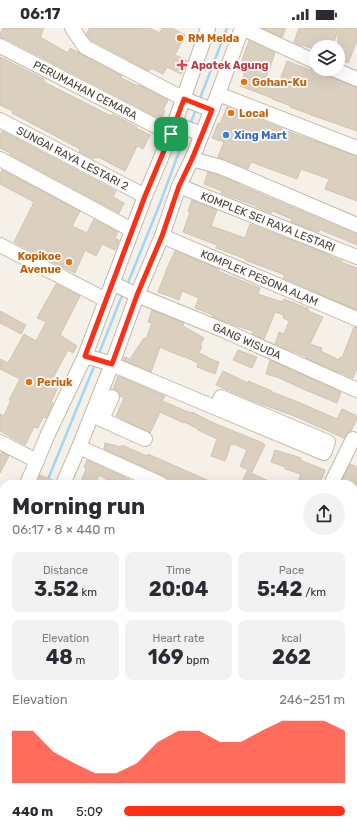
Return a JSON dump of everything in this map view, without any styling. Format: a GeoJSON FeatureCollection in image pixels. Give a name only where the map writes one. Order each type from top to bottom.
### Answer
{"type":"FeatureCollection","features":[{"type":"Feature","properties":{"kind":"street"},"geometry":{"type":"LineString","coordinates":[[72,28],[85,47],[186,100],[207,108]]}},
{"type":"Feature","properties":{"kind":"street"},"geometry":{"type":"LineString","coordinates":[[29,480],[48,434],[88,357],[106,300],[132,230],[186,100],[188,84],[208,28]]}},
{"type":"Feature","properties":{"kind":"street"},"geometry":{"type":"LineString","coordinates":[[96,417],[110,364],[162,236],[179,186],[192,159],[207,108],[218,94],[242,28],[309,59]]}},
{"type":"Feature","properties":{"kind":"street","name":"PERUMAHAN CEMARA"},"geometry":{"type":"LineString","coordinates":[[0,46],[175,128],[199,132]]}},
{"type":"Feature","properties":{"kind":"street"},"geometry":{"type":"LineString","coordinates":[[345,74],[357,79]]}},
{"type":"Feature","properties":{"kind":"street"},"geometry":{"type":"LineString","coordinates":[[218,94],[357,148]]}},
{"type":"Feature","properties":{"kind":"street","name":"SUNGAI RAYA LESTARI 2"},"geometry":{"type":"LineString","coordinates":[[0,120],[145,196]]}},
{"type":"Feature","properties":{"kind":"street"},"geometry":{"type":"LineString","coordinates":[[0,159],[132,230]]}},
{"type":"Feature","properties":{"kind":"street"},"geometry":{"type":"LineString","coordinates":[[192,159],[221,167],[357,225]]}},
{"type":"Feature","properties":{"kind":"street","name":"KOMPLEK SEI RAYA LESTARI"},"geometry":{"type":"LineString","coordinates":[[179,186],[357,257]]}},
{"type":"Feature","properties":{"kind":"street","name":"KOMPLEK PESONA ALAM"},"geometry":{"type":"LineString","coordinates":[[162,236],[357,319]]}},
{"type":"Feature","properties":{"kind":"street"},"geometry":{"type":"LineString","coordinates":[[0,245],[106,300]]}},
{"type":"Feature","properties":{"kind":"street","name":"GANG WISUDA"},"geometry":{"type":"LineString","coordinates":[[113,284],[223,330],[357,390]]}},
{"type":"Feature","properties":{"kind":"street"},"geometry":{"type":"LineString","coordinates":[[88,357],[110,364],[324,453],[328,442],[221,397],[216,408]]}},
{"type":"Feature","properties":{"kind":"street"},"geometry":{"type":"LineString","coordinates":[[65,480],[79,447],[108,395]]}},
{"type":"Feature","properties":{"kind":"street"},"geometry":{"type":"LineString","coordinates":[[96,417],[145,439]]}},
{"type":"Feature","properties":{"kind":"street"},"geometry":{"type":"LineString","coordinates":[[334,480],[356,436]]}},
{"type":"Feature","properties":{"kind":"street"},"geometry":{"type":"LineString","coordinates":[[0,442],[37,462]]}},
{"type":"Feature","properties":{"kind":"street"},"geometry":{"type":"LineString","coordinates":[[79,447],[152,480]]}},
{"type":"Feature","properties":{"kind":"building"},"geometry":{"type":"Polygon","coordinates":[[[3,28],[44,28],[40,37],[68,53],[70,48],[122,76],[121,78],[138,86],[139,85],[168,100],[163,110],[165,111],[161,119],[4,38],[0,38],[3,28]]]}},
{"type":"Feature","properties":{"kind":"building"},"geometry":{"type":"Polygon","coordinates":[[[90,28],[149,28],[160,33],[162,28],[172,28],[185,35],[175,55],[187,61],[187,63],[181,74],[167,67],[163,74],[151,68],[149,71],[91,40],[86,34],[90,28]]]}},
{"type":"Feature","properties":{"kind":"building"},"geometry":{"type":"Polygon","coordinates":[[[262,28],[286,28],[282,37],[262,28]]]}},
{"type":"Feature","properties":{"kind":"building"},"geometry":{"type":"Polygon","coordinates":[[[299,28],[357,28],[357,41],[348,63],[345,62],[345,40],[338,40],[338,30],[334,40],[309,40],[309,48],[294,42],[299,28]]]}},
{"type":"Feature","properties":{"kind":"building"},"geometry":{"type":"Polygon","coordinates":[[[249,40],[275,53],[266,78],[279,83],[287,61],[309,70],[309,76],[327,76],[357,87],[357,131],[290,107],[291,106],[240,86],[248,63],[242,61],[249,40]]]}},
{"type":"Feature","properties":{"kind":"building"},"geometry":{"type":"Polygon","coordinates":[[[0,57],[44,79],[44,82],[111,116],[112,114],[150,135],[143,149],[137,146],[125,171],[98,157],[95,157],[94,159],[79,152],[80,149],[12,113],[13,111],[0,105],[0,57]]]}},
{"type":"Feature","properties":{"kind":"building"},"geometry":{"type":"Polygon","coordinates":[[[227,107],[281,129],[357,156],[357,201],[325,189],[329,179],[301,169],[297,179],[251,162],[248,169],[218,157],[224,142],[212,138],[227,107]]]}},
{"type":"Feature","properties":{"kind":"building"},"geometry":{"type":"Polygon","coordinates":[[[2,131],[116,191],[113,197],[124,203],[119,213],[0,148],[0,135],[2,131]]]}},
{"type":"Feature","properties":{"kind":"building"},"geometry":{"type":"Polygon","coordinates":[[[2,170],[80,211],[72,226],[87,233],[94,219],[118,232],[115,238],[119,240],[115,250],[102,244],[96,256],[85,250],[75,273],[14,242],[34,202],[0,184],[0,174],[2,170]]]}},
{"type":"Feature","properties":{"kind":"building"},"geometry":{"type":"Polygon","coordinates":[[[208,172],[357,233],[357,245],[319,229],[319,232],[304,227],[291,222],[292,219],[272,211],[271,213],[221,193],[222,191],[204,184],[208,172]]]}},
{"type":"Feature","properties":{"kind":"building"},"geometry":{"type":"Polygon","coordinates":[[[192,200],[217,210],[211,226],[245,238],[250,224],[330,255],[329,256],[342,261],[341,262],[357,268],[357,310],[283,278],[285,275],[216,248],[217,245],[183,232],[190,212],[188,211],[192,200]]]}},
{"type":"Feature","properties":{"kind":"building"},"geometry":{"type":"Polygon","coordinates":[[[175,251],[260,288],[258,294],[282,302],[284,299],[309,309],[308,311],[323,317],[310,344],[322,348],[321,351],[339,360],[340,357],[342,358],[354,327],[357,327],[357,368],[353,378],[275,344],[279,332],[284,334],[289,321],[283,318],[284,315],[275,312],[264,339],[252,334],[253,331],[236,326],[195,308],[199,298],[182,291],[179,300],[158,292],[175,251]]]}},
{"type":"Feature","properties":{"kind":"building"},"geometry":{"type":"Polygon","coordinates":[[[56,284],[80,296],[60,335],[77,346],[73,353],[68,350],[53,378],[63,382],[60,388],[58,387],[46,418],[43,417],[38,428],[34,427],[25,445],[0,431],[0,414],[4,416],[11,400],[9,400],[20,379],[0,369],[0,359],[8,363],[24,334],[36,341],[46,322],[37,318],[56,284]]]}},
{"type":"Feature","properties":{"kind":"building"},"geometry":{"type":"Polygon","coordinates":[[[152,310],[184,323],[183,326],[204,338],[200,345],[202,346],[199,353],[219,362],[215,374],[197,367],[198,363],[160,347],[151,372],[123,360],[124,357],[130,359],[144,338],[146,339],[152,323],[148,322],[152,310]]]}},
{"type":"Feature","properties":{"kind":"building"},"geometry":{"type":"Polygon","coordinates":[[[0,311],[26,325],[21,334],[0,323],[0,311]]]}},
{"type":"Feature","properties":{"kind":"building"},"geometry":{"type":"Polygon","coordinates":[[[238,350],[257,357],[252,368],[233,360],[238,350]]]}},
{"type":"Feature","properties":{"kind":"building"},"geometry":{"type":"Polygon","coordinates":[[[270,360],[341,392],[337,403],[277,377],[266,374],[270,360]]]}},
{"type":"Feature","properties":{"kind":"building"},"geometry":{"type":"Polygon","coordinates":[[[223,371],[248,383],[248,381],[337,419],[342,409],[357,416],[357,419],[351,431],[348,432],[344,438],[216,385],[223,371]]]}},
{"type":"Feature","properties":{"kind":"building"},"geometry":{"type":"Polygon","coordinates":[[[118,376],[165,396],[162,401],[191,413],[192,412],[216,424],[263,443],[265,445],[252,472],[240,466],[247,450],[231,444],[225,461],[211,456],[217,439],[184,422],[160,412],[150,433],[116,416],[124,398],[120,396],[116,389],[113,389],[118,376]]]}},
{"type":"Feature","properties":{"kind":"building"},"geometry":{"type":"Polygon","coordinates":[[[105,443],[121,447],[122,445],[147,456],[148,454],[207,480],[168,480],[164,476],[104,449],[105,443]]]}},
{"type":"Feature","properties":{"kind":"building"},"geometry":{"type":"Polygon","coordinates":[[[275,450],[301,458],[300,460],[325,470],[321,480],[299,480],[301,474],[285,469],[285,467],[271,462],[275,450]]]}},
{"type":"Feature","properties":{"kind":"building"},"geometry":{"type":"Polygon","coordinates":[[[2,452],[9,456],[0,473],[0,455],[2,452]]]}},
{"type":"Feature","properties":{"kind":"building"},"geometry":{"type":"Polygon","coordinates":[[[87,460],[130,480],[108,480],[99,475],[97,480],[82,480],[86,469],[84,467],[87,460]]]}},
{"type":"Feature","properties":{"kind":"building"},"geometry":{"type":"Polygon","coordinates":[[[350,464],[357,467],[357,480],[342,480],[350,464]]]}},
{"type":"Feature","properties":{"kind":"building"},"geometry":{"type":"Polygon","coordinates":[[[247,471],[266,480],[243,480],[247,471]]]}},
{"type":"Feature","properties":{"kind":"building"},"geometry":{"type":"Polygon","coordinates":[[[40,475],[52,480],[38,480],[40,475]]]}},
{"type":"Feature","properties":{"kind":"waterway"},"geometry":{"type":"LineString","coordinates":[[199,101],[227,28]]}},
{"type":"Feature","properties":{"kind":"waterway"},"geometry":{"type":"LineString","coordinates":[[190,125],[196,109]]}},
{"type":"Feature","properties":{"kind":"waterway"},"geometry":{"type":"LineString","coordinates":[[127,285],[159,206],[186,133]]}},
{"type":"Feature","properties":{"kind":"waterway"},"geometry":{"type":"LineString","coordinates":[[98,356],[123,293]]}},
{"type":"Feature","properties":{"kind":"waterway"},"geometry":{"type":"LineString","coordinates":[[48,480],[95,364]]}},
{"type":"Feature","properties":{"kind":"place","name":"RM Melda"},"geometry":{"type":"Point","coordinates":[180,38]}},
{"type":"Feature","properties":{"kind":"place","name":"Apotek Agung"},"geometry":{"type":"Point","coordinates":[182,65]}},
{"type":"Feature","properties":{"kind":"place","name":"Gohan-Ku"},"geometry":{"type":"Point","coordinates":[244,82]}},
{"type":"Feature","properties":{"kind":"place","name":"Local"},"geometry":{"type":"Point","coordinates":[231,113]}},
{"type":"Feature","properties":{"kind":"place","name":"Xing Mart"},"geometry":{"type":"Point","coordinates":[226,135]}},
{"type":"Feature","properties":{"kind":"place","name":"Kopikoe Avenue"},"geometry":{"type":"Point","coordinates":[69,262]}},
{"type":"Feature","properties":{"kind":"place","name":"Periuk"},"geometry":{"type":"Point","coordinates":[29,382]}},
{"type":"Feature","properties":{"kind":"route"},"geometry":{"type":"LineString","coordinates":[[184,99],[212,110],[179,186],[162,236],[137,295],[112,364],[85,356],[145,196],[171,134],[184,99]]}}]}
